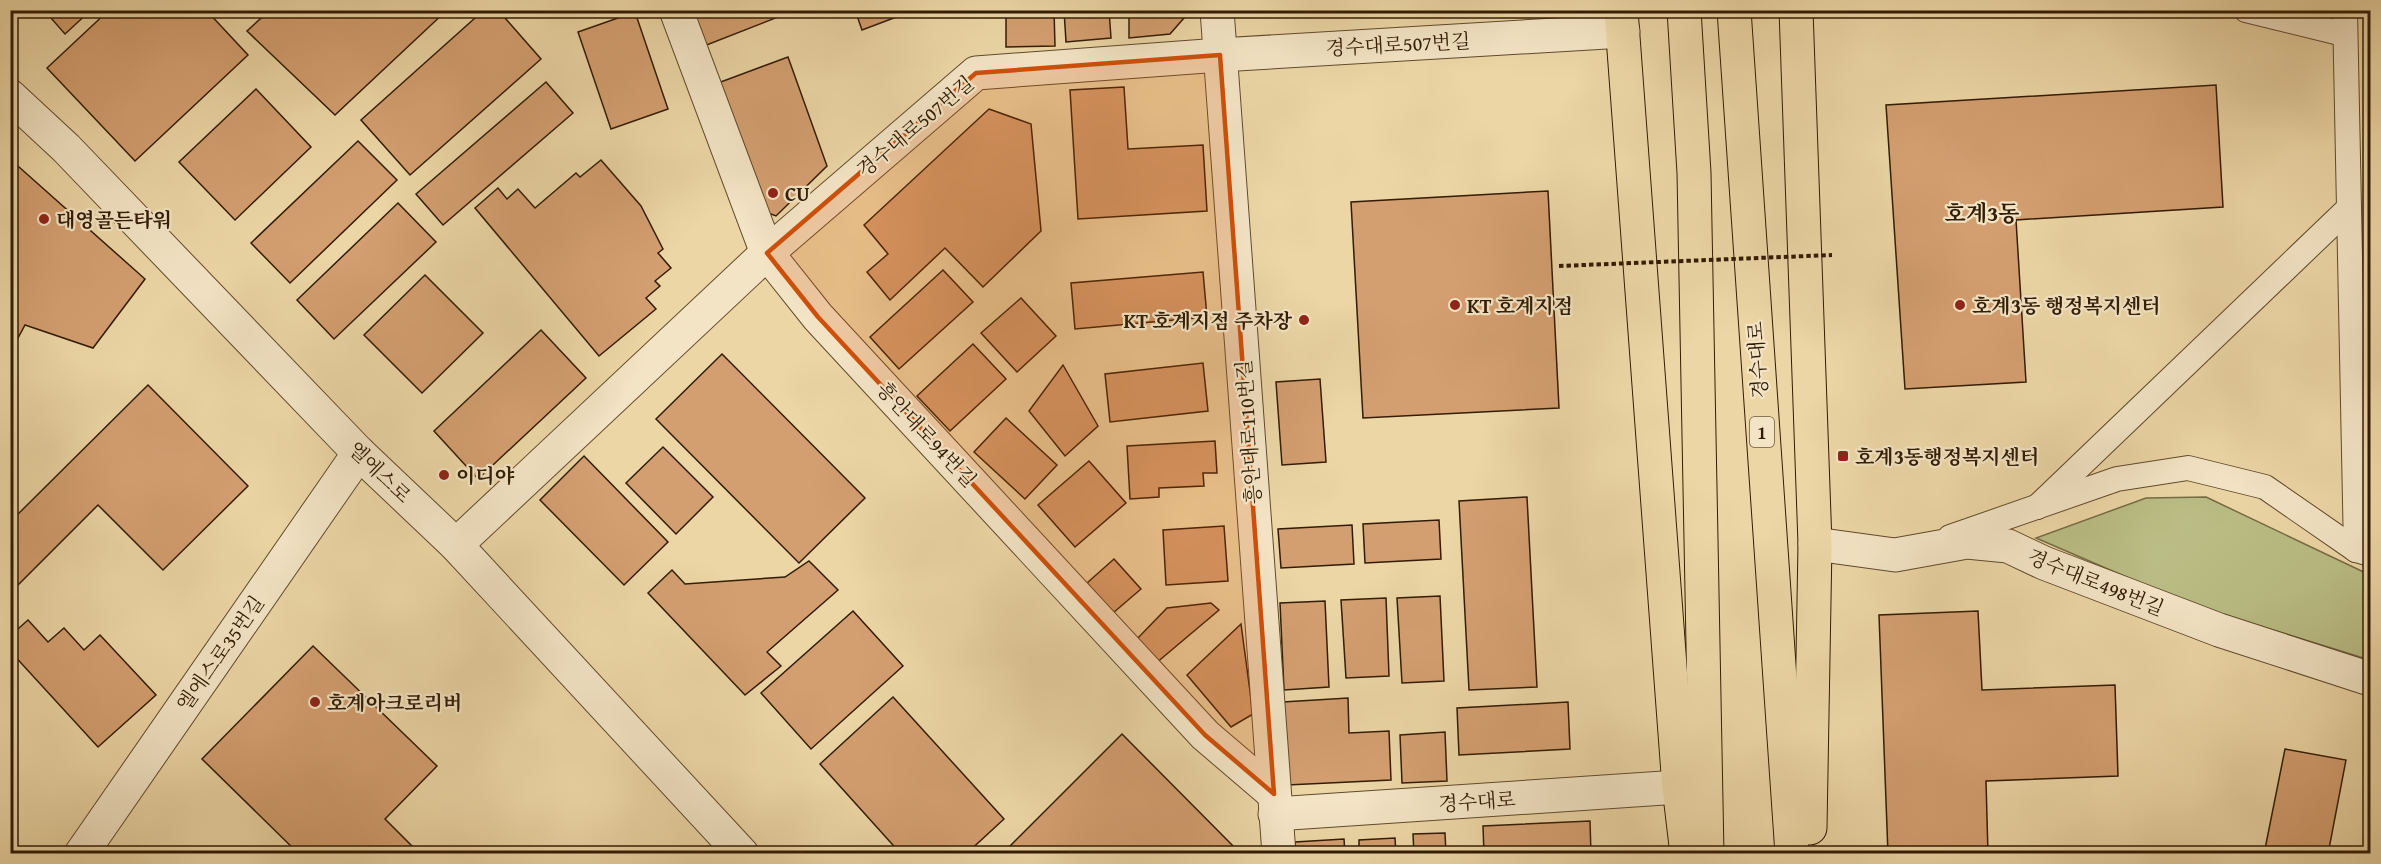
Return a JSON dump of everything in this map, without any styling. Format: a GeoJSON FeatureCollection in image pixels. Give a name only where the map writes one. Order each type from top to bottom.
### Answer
{"type":"FeatureCollection","features":[{"type":"Feature","properties":{"kind":"main road"},"geometry":{"type":"LineString","coordinates":[[1684,10],[1694,172],[1707,854]]}},
{"type":"Feature","properties":{"kind":"main road","name":"경수대로"},"geometry":{"type":"LineString","coordinates":[[1734,10],[1792,854]]}},
{"type":"Feature","properties":{"kind":"main road"},"geometry":{"type":"LineString","coordinates":[[1801,11],[1815,544],[1809,854]]}},
{"type":"Feature","properties":{"kind":"main road"},"geometry":{"type":"LineString","coordinates":[[1622,21],[1679,787],[1687,854]]}},
{"type":"Feature","properties":{"kind":"street","name":"흥안대로94번길"},"geometry":{"type":"LineString","coordinates":[[676,10],[767,253],[818,317],[1205,735],[1275,804]]}},
{"type":"Feature","properties":{"kind":"street","name":"흥안대로110번길"},"geometry":{"type":"LineString","coordinates":[[1217,10],[1279,854]]}},
{"type":"Feature","properties":{"kind":"street","name":"경수대로507번길"},"geometry":{"type":"LineString","coordinates":[[456,545],[767,253],[976,73],[1622,21]]}},
{"type":"Feature","properties":{"kind":"street","name":"엘에스로"},"geometry":{"type":"LineString","coordinates":[[10,96],[74,157],[359,453],[456,545],[742,854]]}},
{"type":"Feature","properties":{"kind":"street","name":"엘에스로35번길"},"geometry":{"type":"LineString","coordinates":[[81,854],[359,453]]}},
{"type":"Feature","properties":{"kind":"street","name":"경수대로498번길"},"geometry":{"type":"LineString","coordinates":[[1815,544],[1895,555],[1967,542],[2008,546],[2044,563],[2218,630],[2370,679]]}},
{"type":"Feature","properties":{"kind":"street","name":"경수대로"},"geometry":{"type":"LineString","coordinates":[[1275,804],[1679,787]]}},
{"type":"Feature","properties":{"kind":"lane"},"geometry":{"type":"LineString","coordinates":[[2246,10],[2345,22],[2349,208],[2363,552]]}},
{"type":"Feature","properties":{"kind":"lane"},"geometry":{"type":"LineString","coordinates":[[2037,507],[2349,208]]}},
{"type":"Feature","properties":{"kind":"lane"},"geometry":{"type":"LineString","coordinates":[[1895,555],[2117,479],[2188,468],[2265,487],[2363,552]]}},
{"type":"Feature","properties":{"kind":"path"},"geometry":{"type":"LineString","coordinates":[[1559,266],[1832,255]]}},
{"type":"Feature","properties":{"kind":"highlighted area"},"geometry":{"type":"Polygon","coordinates":[[[1220,55],[1274,794],[1205,735],[818,317],[767,253],[976,73],[1220,55]]]}},
{"type":"Feature","properties":{"kind":"green space"},"geometry":{"type":"Polygon","coordinates":[[[2206,497],[2370,575],[2370,660],[2189,604],[2036,538],[2146,498],[2206,497]]]}},
{"type":"Feature","properties":{"kind":"building"},"geometry":{"type":"Polygon","coordinates":[[[44,10],[91,10],[65,34],[44,10]]]}},
{"type":"Feature","properties":{"kind":"building"},"geometry":{"type":"Polygon","coordinates":[[[109,10],[206,10],[248,55],[135,161],[47,68],[109,10]]]}},
{"type":"Feature","properties":{"kind":"building"},"geometry":{"type":"Polygon","coordinates":[[[270,10],[447,10],[335,115],[247,31],[270,10]]]}},
{"type":"Feature","properties":{"kind":"building"},"geometry":{"type":"Polygon","coordinates":[[[484,10],[498,10],[541,59],[410,175],[361,120],[484,10]]]}},
{"type":"Feature","properties":{"kind":"building"},"geometry":{"type":"Polygon","coordinates":[[[691,10],[796,10],[704,46],[691,10]]]}},
{"type":"Feature","properties":{"kind":"building"},"geometry":{"type":"Polygon","coordinates":[[[855,10],[915,10],[862,30],[855,10]]]}},
{"type":"Feature","properties":{"kind":"building"},"geometry":{"type":"Polygon","coordinates":[[[949,10],[986,10],[986,14],[950,16],[949,10]]]}},
{"type":"Feature","properties":{"kind":"building"},"geometry":{"type":"Polygon","coordinates":[[[1006,10],[1054,10],[1055,46],[1006,47],[1006,10]]]}},
{"type":"Feature","properties":{"kind":"building"},"geometry":{"type":"Polygon","coordinates":[[[1064,10],[1109,10],[1111,38],[1066,42],[1064,10]]]}},
{"type":"Feature","properties":{"kind":"building"},"geometry":{"type":"Polygon","coordinates":[[[1129,10],[1191,10],[1170,34],[1129,38],[1129,10]]]}},
{"type":"Feature","properties":{"kind":"building"},"geometry":{"type":"Polygon","coordinates":[[[1496,10],[1534,10],[1534,13],[1496,15],[1496,10]]]}},
{"type":"Feature","properties":{"kind":"building"},"geometry":{"type":"Polygon","coordinates":[[[635,12],[668,109],[611,129],[578,32],[635,12]]]}},
{"type":"Feature","properties":{"kind":"building"},"geometry":{"type":"Polygon","coordinates":[[[788,57],[827,166],[776,216],[755,208],[718,83],[788,57]]]}},
{"type":"Feature","properties":{"kind":"building"},"geometry":{"type":"Polygon","coordinates":[[[546,82],[573,113],[443,225],[416,194],[546,82]]]}},
{"type":"Feature","properties":{"kind":"building","name":"호계3동 행정복지센터"},"geometry":{"type":"Polygon","coordinates":[[[2216,85],[2223,207],[2016,220],[2026,382],[1905,389],[1886,105],[2216,85]]]}},
{"type":"Feature","properties":{"kind":"building"},"geometry":{"type":"Polygon","coordinates":[[[1124,87],[1128,149],[1203,145],[1207,211],[1078,219],[1070,90],[1124,87]]]}},
{"type":"Feature","properties":{"kind":"building"},"geometry":{"type":"Polygon","coordinates":[[[256,89],[311,147],[235,220],[179,162],[256,89]]]}},
{"type":"Feature","properties":{"kind":"building"},"geometry":{"type":"Polygon","coordinates":[[[989,109],[1031,124],[1041,231],[983,287],[945,248],[890,300],[867,272],[888,254],[864,225],[989,109]]]}},
{"type":"Feature","properties":{"kind":"building"},"geometry":{"type":"Polygon","coordinates":[[[358,141],[397,180],[290,283],[251,243],[358,141]]]}},
{"type":"Feature","properties":{"kind":"building","name":"대영골든타워"},"geometry":{"type":"Polygon","coordinates":[[[10,159],[145,279],[93,348],[25,325],[10,353],[10,159]]]}},
{"type":"Feature","properties":{"kind":"building"},"geometry":{"type":"Polygon","coordinates":[[[601,160],[641,206],[663,249],[658,253],[671,268],[655,281],[660,286],[646,298],[656,309],[599,356],[475,208],[498,188],[507,199],[518,189],[535,208],[576,173],[580,177],[601,160]]]}},
{"type":"Feature","properties":{"kind":"building","name":"KT 호계지점"},"geometry":{"type":"Polygon","coordinates":[[[1548,191],[1559,408],[1363,418],[1351,202],[1548,191]]]}},
{"type":"Feature","properties":{"kind":"building"},"geometry":{"type":"Polygon","coordinates":[[[398,203],[436,242],[334,339],[297,300],[398,203]]]}},
{"type":"Feature","properties":{"kind":"building"},"geometry":{"type":"Polygon","coordinates":[[[943,270],[973,302],[899,369],[870,337],[943,270]]]}},
{"type":"Feature","properties":{"kind":"building"},"geometry":{"type":"Polygon","coordinates":[[[1203,272],[1207,317],[1075,329],[1071,283],[1203,272]]]}},
{"type":"Feature","properties":{"kind":"building"},"geometry":{"type":"Polygon","coordinates":[[[425,275],[483,333],[422,393],[364,335],[425,275]]]}},
{"type":"Feature","properties":{"kind":"building"},"geometry":{"type":"Polygon","coordinates":[[[1021,298],[1056,336],[1017,372],[981,333],[1021,298]]]}},
{"type":"Feature","properties":{"kind":"building"},"geometry":{"type":"Polygon","coordinates":[[[541,330],[586,378],[478,479],[434,431],[541,330]]]}},
{"type":"Feature","properties":{"kind":"building"},"geometry":{"type":"Polygon","coordinates":[[[973,344],[1006,379],[950,431],[917,396],[973,344]]]}},
{"type":"Feature","properties":{"kind":"building"},"geometry":{"type":"Polygon","coordinates":[[[722,354],[865,498],[799,563],[656,419],[722,354]]]}},
{"type":"Feature","properties":{"kind":"building"},"geometry":{"type":"Polygon","coordinates":[[[1203,363],[1208,411],[1110,422],[1105,374],[1203,363]]]}},
{"type":"Feature","properties":{"kind":"building"},"geometry":{"type":"Polygon","coordinates":[[[1063,365],[1098,426],[1065,456],[1029,411],[1063,365]]]}},
{"type":"Feature","properties":{"kind":"building"},"geometry":{"type":"Polygon","coordinates":[[[1320,379],[1326,462],[1282,465],[1276,382],[1320,379]]]}},
{"type":"Feature","properties":{"kind":"building"},"geometry":{"type":"Polygon","coordinates":[[[148,385],[248,486],[163,570],[98,505],[12,591],[10,522],[148,385]]]}},
{"type":"Feature","properties":{"kind":"building"},"geometry":{"type":"Polygon","coordinates":[[[1006,418],[1057,465],[1025,499],[974,452],[1006,418]]]}},
{"type":"Feature","properties":{"kind":"building"},"geometry":{"type":"Polygon","coordinates":[[[1215,441],[1217,473],[1203,473],[1204,486],[1159,488],[1159,497],[1130,499],[1127,446],[1215,441]]]}},
{"type":"Feature","properties":{"kind":"building"},"geometry":{"type":"Polygon","coordinates":[[[663,447],[713,497],[676,534],[626,483],[663,447]]]}},
{"type":"Feature","properties":{"kind":"building"},"geometry":{"type":"Polygon","coordinates":[[[584,456],[668,542],[624,585],[540,500],[584,456]]]}},
{"type":"Feature","properties":{"kind":"building"},"geometry":{"type":"Polygon","coordinates":[[[1089,461],[1126,503],[1075,547],[1038,505],[1089,461]]]}},
{"type":"Feature","properties":{"kind":"building"},"geometry":{"type":"Polygon","coordinates":[[[1527,497],[1537,687],[1469,690],[1459,501],[1527,497]]]}},
{"type":"Feature","properties":{"kind":"building"},"geometry":{"type":"Polygon","coordinates":[[[1439,520],[1441,559],[1365,563],[1363,524],[1439,520]]]}},
{"type":"Feature","properties":{"kind":"building"},"geometry":{"type":"Polygon","coordinates":[[[1352,525],[1354,564],[1281,568],[1278,529],[1352,525]]]}},
{"type":"Feature","properties":{"kind":"building"},"geometry":{"type":"Polygon","coordinates":[[[1224,526],[1228,581],[1166,585],[1163,530],[1224,526]]]}},
{"type":"Feature","properties":{"kind":"building"},"geometry":{"type":"Polygon","coordinates":[[[1114,559],[1141,589],[1113,613],[1087,583],[1114,559]]]}},
{"type":"Feature","properties":{"kind":"building"},"geometry":{"type":"Polygon","coordinates":[[[809,561],[838,590],[767,652],[781,666],[745,695],[648,593],[672,570],[685,584],[785,577],[809,561]]]}},
{"type":"Feature","properties":{"kind":"building"},"geometry":{"type":"Polygon","coordinates":[[[1440,596],[1444,681],[1402,683],[1397,598],[1440,596]]]}},
{"type":"Feature","properties":{"kind":"building"},"geometry":{"type":"Polygon","coordinates":[[[1386,598],[1389,676],[1346,678],[1341,600],[1386,598]]]}},
{"type":"Feature","properties":{"kind":"building"},"geometry":{"type":"Polygon","coordinates":[[[1325,601],[1329,687],[1284,690],[1280,603],[1325,601]]]}},
{"type":"Feature","properties":{"kind":"building"},"geometry":{"type":"Polygon","coordinates":[[[1211,603],[1219,610],[1155,664],[1135,641],[1167,608],[1211,603]]]}},
{"type":"Feature","properties":{"kind":"building"},"geometry":{"type":"Polygon","coordinates":[[[853,611],[903,666],[811,749],[761,693],[853,611]]]}},
{"type":"Feature","properties":{"kind":"building"},"geometry":{"type":"Polygon","coordinates":[[[1978,611],[1982,690],[2115,685],[2118,776],[1986,781],[1988,854],[1888,854],[1879,615],[1978,611]]]}},
{"type":"Feature","properties":{"kind":"building"},"geometry":{"type":"Polygon","coordinates":[[[28,620],[48,642],[64,628],[84,650],[100,635],[156,695],[98,747],[10,651],[10,636],[28,620]]]}},
{"type":"Feature","properties":{"kind":"building"},"geometry":{"type":"Polygon","coordinates":[[[1241,624],[1253,714],[1231,727],[1187,675],[1241,624]]]}},
{"type":"Feature","properties":{"kind":"building","name":"호계아크로리버"},"geometry":{"type":"Polygon","coordinates":[[[313,646],[437,766],[385,819],[420,854],[299,854],[202,759],[313,646]]]}},
{"type":"Feature","properties":{"kind":"building"},"geometry":{"type":"Polygon","coordinates":[[[893,697],[1004,819],[966,854],[901,854],[820,764],[893,697]]]}},
{"type":"Feature","properties":{"kind":"building"},"geometry":{"type":"Polygon","coordinates":[[[1348,698],[1349,733],[1389,731],[1391,780],[1287,785],[1283,702],[1348,698]]]}},
{"type":"Feature","properties":{"kind":"building"},"geometry":{"type":"Polygon","coordinates":[[[1568,702],[1570,749],[1459,755],[1457,708],[1568,702]]]}},
{"type":"Feature","properties":{"kind":"building"},"geometry":{"type":"Polygon","coordinates":[[[1445,732],[1447,781],[1402,783],[1400,735],[1445,732]]]}},
{"type":"Feature","properties":{"kind":"building"},"geometry":{"type":"Polygon","coordinates":[[[1122,734],[1241,854],[1002,854],[1122,734]]]}},
{"type":"Feature","properties":{"kind":"building"},"geometry":{"type":"Polygon","coordinates":[[[2285,749],[2346,760],[2328,854],[2264,854],[2285,749]]]}},
{"type":"Feature","properties":{"kind":"building"},"geometry":{"type":"Polygon","coordinates":[[[1590,821],[1591,854],[1484,854],[1483,826],[1590,821]]]}},
{"type":"Feature","properties":{"kind":"building"},"geometry":{"type":"Polygon","coordinates":[[[1445,833],[1446,854],[1414,854],[1413,834],[1445,833]]]}},
{"type":"Feature","properties":{"kind":"building"},"geometry":{"type":"Polygon","coordinates":[[[1395,838],[1396,854],[1359,854],[1359,840],[1395,838]]]}},
{"type":"Feature","properties":{"kind":"building"},"geometry":{"type":"Polygon","coordinates":[[[1344,839],[1345,854],[1296,854],[1295,842],[1344,839]]]}},
{"type":"Feature","properties":{"kind":"place","name":"CU"},"geometry":{"type":"Point","coordinates":[773,193]}},
{"type":"Feature","properties":{"kind":"place","name":"대영골든타워"},"geometry":{"type":"Point","coordinates":[44,219]}},
{"type":"Feature","properties":{"kind":"place","name":"KT 호계지점"},"geometry":{"type":"Point","coordinates":[1455,305]}},
{"type":"Feature","properties":{"kind":"place","name":"호계3동 행정복지센터"},"geometry":{"type":"Point","coordinates":[1960,305]}},
{"type":"Feature","properties":{"kind":"place","name":"KT 호계지점 주차장"},"geometry":{"type":"Point","coordinates":[1304,320]}},
{"type":"Feature","properties":{"kind":"place","name":"호계3동행정복지센터"},"geometry":{"type":"Point","coordinates":[1843,456]}},
{"type":"Feature","properties":{"kind":"place","name":"이디야"},"geometry":{"type":"Point","coordinates":[444,475]}},
{"type":"Feature","properties":{"kind":"place","name":"호계아크로리버"},"geometry":{"type":"Point","coordinates":[315,702]}},
{"type":"Feature","properties":{"kind":"district","name":"호계3동"},"geometry":{"type":"Point","coordinates":[1982,213]}}]}
